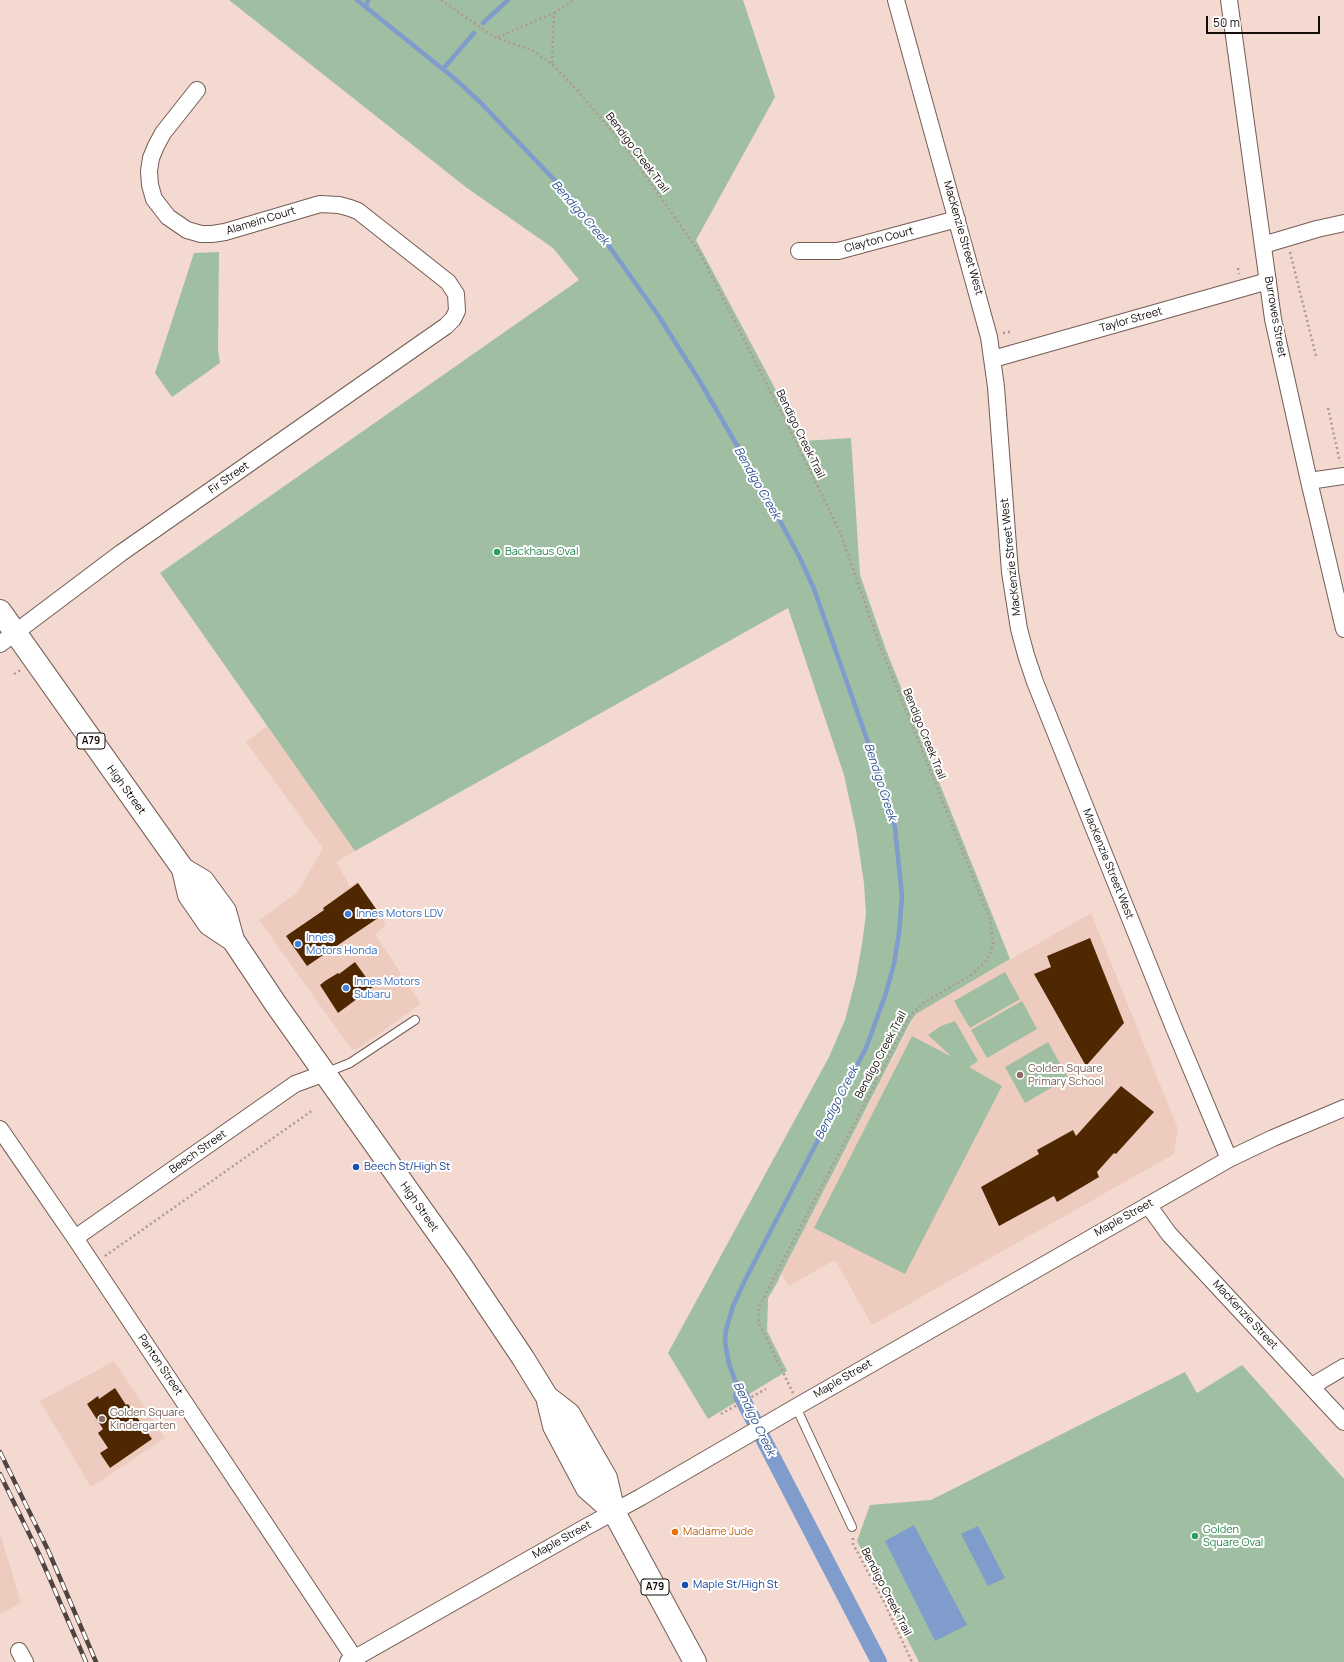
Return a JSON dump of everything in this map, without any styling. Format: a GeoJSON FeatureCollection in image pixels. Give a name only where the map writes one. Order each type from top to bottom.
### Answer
{"type":"FeatureCollection","features":[{"type":"Feature","properties":{"kind":"highway","name":"High Street"},"geometry":{"type":"LineString","coordinates":[[0,611],[8,639],[183,869],[203,881],[225,911],[233,940],[489,1306],[547,1397],[554,1426],[587,1488],[614,1512],[695,1662]]}},
{"type":"Feature","properties":{"kind":"street","name":"MacKenzie Street West"},"geometry":{"type":"LineString","coordinates":[[896,0],[983,312],[993,359],[1010,572],[1019,628],[1026,655],[1047,712],[1229,1160]]}},
{"type":"Feature","properties":{"kind":"street","name":"Burrowes Street"},"geometry":{"type":"LineString","coordinates":[[1229,0],[1274,319],[1308,482],[1344,629]]}},
{"type":"Feature","properties":{"kind":"street","name":"Alamein Court"},"geometry":{"type":"LineString","coordinates":[[197,90],[163,133],[151,158],[149,171],[150,185],[154,199],[168,217],[187,230],[201,234],[212,234],[225,232],[320,204],[339,205],[350,208],[358,212],[448,282],[456,294],[457,311]]}},
{"type":"Feature","properties":{"kind":"street","name":"Clayton Court"},"geometry":{"type":"LineString","coordinates":[[798,251],[838,252],[957,218]]}},
{"type":"Feature","properties":{"kind":"street"},"geometry":{"type":"LineString","coordinates":[[1263,245],[1317,229],[1344,223]]}},
{"type":"Feature","properties":{"kind":"street","name":"Taylor Street"},"geometry":{"type":"LineString","coordinates":[[993,359],[1268,281]]}},
{"type":"Feature","properties":{"kind":"street","name":"Fir Street"},"geometry":{"type":"LineString","coordinates":[[8,639],[121,553],[446,326],[453,319],[457,311]]}},
{"type":"Feature","properties":{"kind":"street"},"geometry":{"type":"LineString","coordinates":[[1308,482],[1343,472]]}},
{"type":"Feature","properties":{"kind":"street","name":"Beech Street"},"geometry":{"type":"LineString","coordinates":[[75,1238],[295,1084],[325,1073]]}},
{"type":"Feature","properties":{"kind":"street","name":"Maple Street"},"geometry":{"type":"LineString","coordinates":[[353,1661],[1148,1205],[1229,1160],[1273,1138],[1344,1108]]}},
{"type":"Feature","properties":{"kind":"street","name":"Panton Street"},"geometry":{"type":"LineString","coordinates":[[0,1129],[75,1238],[353,1661]]}},
{"type":"Feature","properties":{"kind":"street","name":"MacKenzie Street"},"geometry":{"type":"LineString","coordinates":[[1148,1205],[1169,1234],[1344,1422]]}},
{"type":"Feature","properties":{"kind":"street"},"geometry":{"type":"LineString","coordinates":[[1312,1386],[1344,1367]]}},
{"type":"Feature","properties":{"kind":"lane"},"geometry":{"type":"LineString","coordinates":[[325,1073],[350,1063],[416,1020]]}},
{"type":"Feature","properties":{"kind":"lane"},"geometry":{"type":"LineString","coordinates":[[796,1407],[852,1527]]}},
{"type":"Feature","properties":{"kind":"path"},"geometry":{"type":"LineString","coordinates":[[441,0],[467,20],[497,38],[554,13],[574,0]]}},
{"type":"Feature","properties":{"kind":"path"},"geometry":{"type":"LineString","coordinates":[[552,64],[554,13]]}},
{"type":"Feature","properties":{"kind":"path","name":"Bendigo Creek Trail"},"geometry":{"type":"LineString","coordinates":[[497,38],[532,50],[552,64],[578,90],[626,148],[686,233],[706,265],[840,532],[880,646],[992,925],[993,943],[991,951],[979,969],[970,976],[923,1003],[910,1016],[760,1305],[758,1312],[759,1323],[792,1390],[796,1407]]}},
{"type":"Feature","properties":{"kind":"path"},"geometry":{"type":"LineString","coordinates":[[1290,253],[1316,356]]}},
{"type":"Feature","properties":{"kind":"path"},"geometry":{"type":"LineString","coordinates":[[1328,408],[1343,472]]}},
{"type":"Feature","properties":{"kind":"path"},"geometry":{"type":"LineString","coordinates":[[105,1256],[313,1110]]}},
{"type":"Feature","properties":{"kind":"path"},"geometry":{"type":"LineString","coordinates":[[721,1414],[766,1389]]}},
{"type":"Feature","properties":{"kind":"path","name":"Bendigo Creek Trail"},"geometry":{"type":"LineString","coordinates":[[852,1527],[853,1544],[884,1602],[912,1662]]}},
{"type":"Feature","properties":{"kind":"shaded area"},"geometry":{"type":"Polygon","coordinates":[[[267,726],[355,851],[336,862],[350,886],[357,882],[386,925],[375,934],[421,1004],[359,1048],[352,1050],[259,920],[298,892],[323,848],[246,742],[267,726]]]}},
{"type":"Feature","properties":{"kind":"shaded area","name":"Golden Square Primary School"},"geometry":{"type":"Polygon","coordinates":[[[1091,913],[1178,1129],[1174,1154],[872,1325],[835,1260],[789,1286],[781,1274],[916,1014],[1091,913]]]}},
{"type":"Feature","properties":{"kind":"shaded area","name":"Golden Square Kindergarten"},"geometry":{"type":"Polygon","coordinates":[[[114,1361],[165,1438],[91,1487],[40,1401],[114,1361]]]}},
{"type":"Feature","properties":{"kind":"shaded area"},"geometry":{"type":"Polygon","coordinates":[[[0,1533],[21,1603],[0,1614],[0,1533]]]}},
{"type":"Feature","properties":{"kind":"green space"},"geometry":{"type":"Polygon","coordinates":[[[229,0],[743,0],[775,97],[696,240],[803,441],[851,438],[860,575],[886,650],[1010,959],[916,1014],[911,1021],[768,1298],[767,1331],[787,1371],[708,1419],[668,1353],[829,1057],[845,1020],[856,978],[866,914],[864,883],[856,830],[844,775],[788,608],[355,851],[160,573],[579,280],[553,248],[467,188],[229,0]]]}},
{"type":"Feature","properties":{"kind":"green space"},"geometry":{"type":"Polygon","coordinates":[[[219,252],[218,350],[220,363],[172,397],[155,373],[194,253],[219,252]]]}},
{"type":"Feature","properties":{"kind":"green space"},"geometry":{"type":"Polygon","coordinates":[[[1005,972],[1020,999],[970,1028],[954,1001],[1005,972]]]}},
{"type":"Feature","properties":{"kind":"green space"},"geometry":{"type":"Polygon","coordinates":[[[1022,1001],[1037,1029],[987,1058],[971,1030],[1022,1001]]]}},
{"type":"Feature","properties":{"kind":"green space"},"geometry":{"type":"Polygon","coordinates":[[[955,1021],[978,1061],[969,1067],[1002,1086],[905,1274],[814,1228],[912,1036],[952,1057],[928,1035],[941,1026],[955,1021]]]}},
{"type":"Feature","properties":{"kind":"green space"},"geometry":{"type":"Polygon","coordinates":[[[1048,1042],[1068,1078],[1025,1103],[1005,1067],[1048,1042]]]}},
{"type":"Feature","properties":{"kind":"green space"},"geometry":{"type":"Polygon","coordinates":[[[1242,1365],[1344,1479],[1344,1662],[919,1662],[857,1541],[870,1505],[931,1500],[1185,1372],[1197,1393],[1242,1365]]]}},
{"type":"Feature","properties":{"kind":"water"},"geometry":{"type":"Polygon","coordinates":[[[914,1525],[967,1625],[935,1641],[885,1541],[914,1525]]]}},
{"type":"Feature","properties":{"kind":"water"},"geometry":{"type":"Polygon","coordinates":[[[978,1526],[1005,1578],[988,1586],[961,1534],[978,1526]]]}},
{"type":"Feature","properties":{"kind":"building"},"geometry":{"type":"Polygon","coordinates":[[[358,883],[381,916],[307,966],[286,936],[324,910],[323,908],[358,883]]]}},
{"type":"Feature","properties":{"kind":"building"},"geometry":{"type":"Polygon","coordinates":[[[1090,938],[1124,1023],[1086,1066],[1034,974],[1051,967],[1047,956],[1090,938]]]}},
{"type":"Feature","properties":{"kind":"building","name":"Innes Motors Subaru"},"geometry":{"type":"Polygon","coordinates":[[[355,962],[373,987],[338,1013],[320,985],[338,973],[339,974],[355,962]]]}},
{"type":"Feature","properties":{"kind":"building"},"geometry":{"type":"Polygon","coordinates":[[[1121,1086],[1154,1112],[1116,1154],[1114,1153],[1097,1172],[1099,1177],[1057,1202],[1054,1196],[999,1226],[981,1187],[1039,1154],[1037,1150],[1073,1130],[1076,1136],[1121,1086]]]}},
{"type":"Feature","properties":{"kind":"building"},"geometry":{"type":"Polygon","coordinates":[[[115,1388],[152,1439],[110,1468],[100,1453],[108,1448],[98,1433],[103,1429],[87,1404],[98,1396],[99,1399],[115,1388]]]}},
{"type":"Feature","properties":{"kind":"waterway","name":"Bendigo Creek"},"geometry":{"type":"LineString","coordinates":[[357,0],[454,78],[480,102],[565,191],[594,225],[658,315],[699,380],[767,497],[800,558],[814,589],[888,799],[895,828],[902,896],[899,933],[894,964],[885,996],[866,1048],[745,1280],[733,1306],[726,1330],[725,1342],[729,1364],[741,1396]]}},
{"type":"Feature","properties":{"kind":"waterway","name":"Bendigo Creek"},"geometry":{"type":"LineString","coordinates":[[366,7],[368,0]]}},
{"type":"Feature","properties":{"kind":"waterway"},"geometry":{"type":"LineString","coordinates":[[483,23],[508,0]]}},
{"type":"Feature","properties":{"kind":"waterway"},"geometry":{"type":"LineString","coordinates":[[443,69],[474,33]]}},
{"type":"Feature","properties":{"kind":"waterway","name":"Bendigo Creek"},"geometry":{"type":"LineString","coordinates":[[741,1396],[879,1662]]}},
{"type":"Feature","properties":{"kind":"railway"},"geometry":{"type":"LineString","coordinates":[[0,1452],[48,1550],[96,1662]]}},
{"type":"Feature","properties":{"kind":"railway"},"geometry":{"type":"LineString","coordinates":[[0,1474],[39,1554],[86,1662]]}},
{"type":"Feature","properties":{"kind":"place","name":"Backhaus Oval"},"geometry":{"type":"Point","coordinates":[497,552]}},
{"type":"Feature","properties":{"kind":"place","name":"Innes Motors LDV"},"geometry":{"type":"Point","coordinates":[348,914]}},
{"type":"Feature","properties":{"kind":"place","name":"Innes Motors Honda"},"geometry":{"type":"Point","coordinates":[298,944]}},
{"type":"Feature","properties":{"kind":"place","name":"Innes Motors Subaru"},"geometry":{"type":"Point","coordinates":[346,988]}},
{"type":"Feature","properties":{"kind":"place","name":"Golden Square Primary School"},"geometry":{"type":"Point","coordinates":[1020,1075]}},
{"type":"Feature","properties":{"kind":"place","name":"Beech St/High St"},"geometry":{"type":"Point","coordinates":[356,1167]}},
{"type":"Feature","properties":{"kind":"place","name":"Golden Square Kindergarten"},"geometry":{"type":"Point","coordinates":[102,1419]}},
{"type":"Feature","properties":{"kind":"place","name":"Madame Jude"},"geometry":{"type":"Point","coordinates":[675,1532]}},
{"type":"Feature","properties":{"kind":"place","name":"Golden Square Oval"},"geometry":{"type":"Point","coordinates":[1195,1536]}},
{"type":"Feature","properties":{"kind":"place","name":"Maple St/High St"},"geometry":{"type":"Point","coordinates":[685,1585]}}]}
